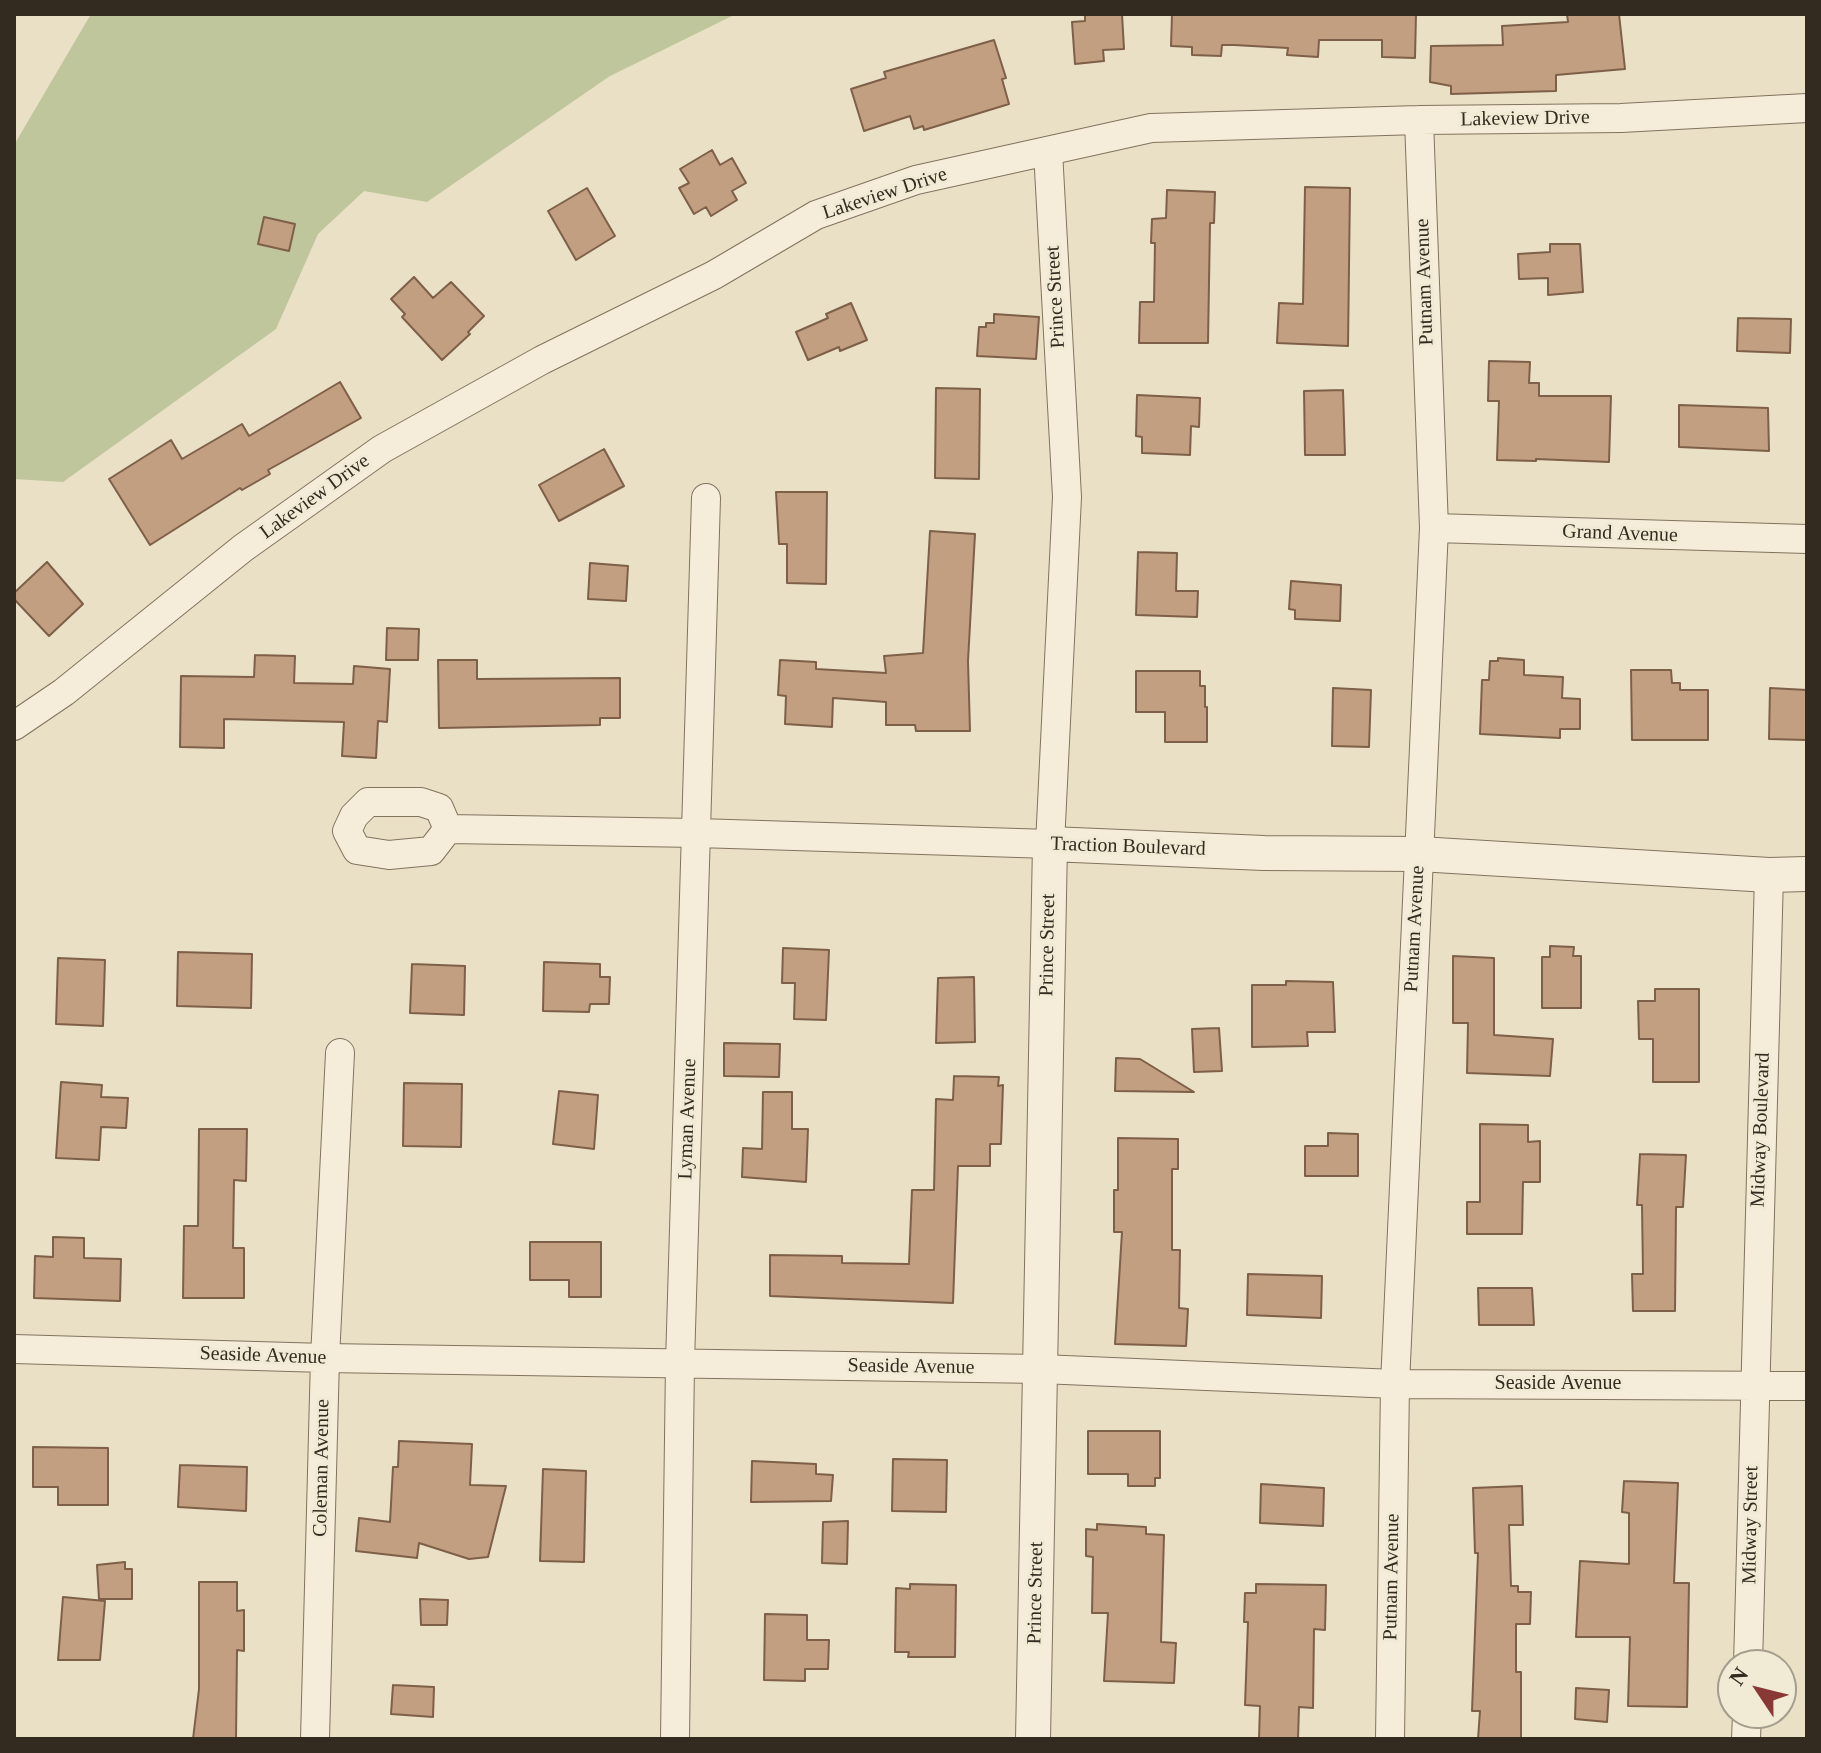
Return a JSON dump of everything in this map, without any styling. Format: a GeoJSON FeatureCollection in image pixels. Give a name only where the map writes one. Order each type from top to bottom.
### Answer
{"type":"FeatureCollection","features":[{"type":"Feature","properties":{"kind":"street","name":"Lakeview Drive"},"geometry":{"type":"LineString","coordinates":[[14,726],[64,692],[243,548],[382,449],[542,360],[714,275],[816,215],[916,180],[1151,128],[1621,118],[1807,108]]}},
{"type":"Feature","properties":{"kind":"street","name":"Putnam Avenue"},"geometry":{"type":"LineString","coordinates":[[1390,1739],[1395,1384],[1434,528],[1419,120]]}},
{"type":"Feature","properties":{"kind":"street","name":"Prince Street"},"geometry":{"type":"LineString","coordinates":[[1033,1739],[1050,844],[1067,497],[1048,151]]}},
{"type":"Feature","properties":{"kind":"street","name":"Lyman Avenue"},"geometry":{"type":"LineString","coordinates":[[675,1739],[680,1363],[706,498]]}},
{"type":"Feature","properties":{"kind":"street","name":"Grand Avenue"},"geometry":{"type":"LineString","coordinates":[[1434,528],[1807,539]]}},
{"type":"Feature","properties":{"kind":"street","name":"Traction Boulevard"},"geometry":{"type":"LineString","coordinates":[[448,829],[698,833],[1264,853],[1419,854],[1769,875],[1807,874]]}},
{"type":"Feature","properties":{"kind":"street","name":"Midway Boulevard"},"geometry":{"type":"LineString","coordinates":[[1754,1384],[1769,875]]}},
{"type":"Feature","properties":{"kind":"street","name":"Coleman Avenue"},"geometry":{"type":"LineString","coordinates":[[315,1739],[325,1358],[340,1053]]}},
{"type":"Feature","properties":{"kind":"street","name":"Seaside Avenue"},"geometry":{"type":"LineString","coordinates":[[14,1349],[325,1358],[1041,1369],[1395,1384],[1807,1386]]}},
{"type":"Feature","properties":{"kind":"street","name":"Midway Street"},"geometry":{"type":"LineString","coordinates":[[1748,1649],[1754,1384]]}},
{"type":"Feature","properties":{"kind":"green space"},"geometry":{"type":"Polygon","coordinates":[[[91,14],[736,14],[610,76],[427,202],[364,191],[318,234],[276,329],[63,482],[14,479],[14,145],[91,14]]]}},
{"type":"Feature","properties":{"kind":"building"},"geometry":{"type":"Polygon","coordinates":[[[1085,14],[1122,14],[1124,49],[1103,50],[1104,61],[1075,64],[1072,22],[1085,21],[1085,14]]]}},
{"type":"Feature","properties":{"kind":"building"},"geometry":{"type":"Polygon","coordinates":[[[1172,14],[1416,14],[1415,58],[1382,57],[1382,40],[1319,40],[1318,57],[1287,55],[1288,48],[1234,45],[1222,45],[1221,56],[1192,55],[1192,47],[1171,46],[1172,14]]]}},
{"type":"Feature","properties":{"kind":"building"},"geometry":{"type":"Polygon","coordinates":[[[1567,14],[1619,14],[1625,69],[1556,75],[1556,91],[1451,94],[1451,86],[1430,82],[1431,46],[1503,45],[1502,26],[1568,22],[1567,14]]]}},
{"type":"Feature","properties":{"kind":"building"},"geometry":{"type":"Polygon","coordinates":[[[994,40],[1006,78],[1002,79],[1009,104],[924,130],[923,126],[914,129],[910,116],[864,131],[851,89],[886,78],[884,72],[994,40]]]}},
{"type":"Feature","properties":{"kind":"building"},"geometry":{"type":"Polygon","coordinates":[[[712,150],[720,165],[732,158],[746,183],[732,191],[737,200],[711,216],[706,207],[694,214],[679,188],[689,183],[680,169],[712,150]]]}},
{"type":"Feature","properties":{"kind":"building"},"geometry":{"type":"Polygon","coordinates":[[[1305,187],[1350,188],[1348,346],[1277,343],[1279,303],[1303,304],[1305,187]]]}},
{"type":"Feature","properties":{"kind":"building"},"geometry":{"type":"Polygon","coordinates":[[[587,188],[615,236],[576,260],[548,211],[587,188]]]}},
{"type":"Feature","properties":{"kind":"building"},"geometry":{"type":"Polygon","coordinates":[[[1167,190],[1215,192],[1214,223],[1210,223],[1208,343],[1139,343],[1140,302],[1154,302],[1155,243],[1151,243],[1152,219],[1166,218],[1167,190]]]}},
{"type":"Feature","properties":{"kind":"building"},"geometry":{"type":"Polygon","coordinates":[[[264,217],[295,224],[289,251],[258,244],[264,217]]]}},
{"type":"Feature","properties":{"kind":"building"},"geometry":{"type":"Polygon","coordinates":[[[1550,244],[1580,244],[1583,292],[1548,295],[1548,278],[1519,279],[1518,254],[1550,252],[1550,244]]]}},
{"type":"Feature","properties":{"kind":"building"},"geometry":{"type":"Polygon","coordinates":[[[414,277],[433,298],[451,282],[484,316],[442,360],[402,317],[405,314],[391,299],[414,277]]]}},
{"type":"Feature","properties":{"kind":"building"},"geometry":{"type":"Polygon","coordinates":[[[851,303],[867,340],[808,360],[796,332],[828,318],[826,314],[851,303]]]}},
{"type":"Feature","properties":{"kind":"building"},"geometry":{"type":"Polygon","coordinates":[[[994,314],[1039,317],[1036,359],[977,356],[979,327],[994,323],[994,314]]]}},
{"type":"Feature","properties":{"kind":"building"},"geometry":{"type":"Polygon","coordinates":[[[1738,318],[1791,319],[1790,353],[1737,351],[1738,318]]]}},
{"type":"Feature","properties":{"kind":"building"},"geometry":{"type":"Polygon","coordinates":[[[1489,361],[1530,362],[1529,383],[1539,383],[1539,396],[1611,396],[1609,462],[1497,460],[1499,401],[1488,401],[1489,361]]]}},
{"type":"Feature","properties":{"kind":"building"},"geometry":{"type":"Polygon","coordinates":[[[340,382],[361,418],[268,470],[270,474],[242,490],[240,488],[150,545],[109,479],[171,440],[182,459],[242,424],[249,436],[340,382]]]}},
{"type":"Feature","properties":{"kind":"building"},"geometry":{"type":"Polygon","coordinates":[[[936,388],[980,389],[979,479],[935,478],[936,388]]]}},
{"type":"Feature","properties":{"kind":"building"},"geometry":{"type":"Polygon","coordinates":[[[1343,390],[1345,455],[1305,455],[1304,391],[1343,390]]]}},
{"type":"Feature","properties":{"kind":"building"},"geometry":{"type":"Polygon","coordinates":[[[1137,395],[1200,398],[1199,427],[1191,426],[1190,455],[1142,453],[1142,437],[1136,436],[1137,395]]]}},
{"type":"Feature","properties":{"kind":"building"},"geometry":{"type":"Polygon","coordinates":[[[1679,405],[1768,408],[1769,451],[1679,447],[1679,405]]]}},
{"type":"Feature","properties":{"kind":"building"},"geometry":{"type":"Polygon","coordinates":[[[604,449],[624,486],[559,521],[539,485],[604,449]]]}},
{"type":"Feature","properties":{"kind":"building"},"geometry":{"type":"Polygon","coordinates":[[[776,492],[827,492],[826,584],[787,583],[787,544],[779,544],[776,492]]]}},
{"type":"Feature","properties":{"kind":"building"},"geometry":{"type":"Polygon","coordinates":[[[930,531],[975,534],[968,661],[970,731],[916,731],[915,725],[886,725],[886,702],[833,698],[832,727],[785,724],[786,696],[778,695],[780,660],[816,662],[816,669],[886,673],[884,656],[923,653],[930,531]]]}},
{"type":"Feature","properties":{"kind":"building"},"geometry":{"type":"Polygon","coordinates":[[[1138,552],[1177,553],[1176,591],[1198,591],[1197,617],[1136,615],[1138,552]]]}},
{"type":"Feature","properties":{"kind":"building"},"geometry":{"type":"Polygon","coordinates":[[[47,562],[83,604],[49,636],[14,599],[14,593],[47,562]]]}},
{"type":"Feature","properties":{"kind":"building"},"geometry":{"type":"Polygon","coordinates":[[[590,563],[628,566],[626,601],[588,599],[590,563]]]}},
{"type":"Feature","properties":{"kind":"building"},"geometry":{"type":"Polygon","coordinates":[[[1291,581],[1341,585],[1340,621],[1295,619],[1295,610],[1289,609],[1291,581]]]}},
{"type":"Feature","properties":{"kind":"building"},"geometry":{"type":"Polygon","coordinates":[[[387,628],[419,629],[418,660],[386,660],[387,628]]]}},
{"type":"Feature","properties":{"kind":"building"},"geometry":{"type":"Polygon","coordinates":[[[255,655],[295,656],[294,683],[353,684],[354,666],[390,669],[387,722],[378,721],[376,758],[342,756],[344,722],[224,719],[224,748],[180,747],[181,676],[254,677],[255,655]]]}},
{"type":"Feature","properties":{"kind":"building"},"geometry":{"type":"Polygon","coordinates":[[[1498,658],[1524,660],[1524,675],[1563,677],[1562,698],[1580,699],[1580,729],[1560,729],[1560,738],[1480,734],[1482,680],[1489,680],[1490,661],[1498,661],[1498,658]]]}},
{"type":"Feature","properties":{"kind":"building"},"geometry":{"type":"Polygon","coordinates":[[[438,660],[477,660],[477,679],[620,678],[620,718],[600,718],[600,725],[439,728],[438,660]]]}},
{"type":"Feature","properties":{"kind":"building"},"geometry":{"type":"Polygon","coordinates":[[[1631,670],[1671,670],[1672,683],[1680,683],[1680,690],[1708,690],[1708,740],[1632,740],[1631,670]]]}},
{"type":"Feature","properties":{"kind":"building"},"geometry":{"type":"Polygon","coordinates":[[[1136,671],[1200,671],[1200,686],[1205,686],[1207,742],[1165,742],[1165,712],[1136,712],[1136,671]]]}},
{"type":"Feature","properties":{"kind":"building"},"geometry":{"type":"Polygon","coordinates":[[[1333,688],[1371,690],[1369,747],[1332,746],[1333,688]]]}},
{"type":"Feature","properties":{"kind":"building"},"geometry":{"type":"Polygon","coordinates":[[[1770,688],[1807,690],[1807,740],[1769,739],[1770,688]]]}},
{"type":"Feature","properties":{"kind":"building"},"geometry":{"type":"Polygon","coordinates":[[[1550,946],[1574,947],[1573,956],[1581,956],[1581,1008],[1542,1008],[1542,957],[1550,957],[1550,946]]]}},
{"type":"Feature","properties":{"kind":"building"},"geometry":{"type":"Polygon","coordinates":[[[783,948],[829,950],[826,1020],[794,1019],[795,983],[782,983],[783,948]]]}},
{"type":"Feature","properties":{"kind":"building"},"geometry":{"type":"Polygon","coordinates":[[[178,952],[252,954],[251,1008],[177,1006],[178,952]]]}},
{"type":"Feature","properties":{"kind":"building"},"geometry":{"type":"Polygon","coordinates":[[[1453,956],[1494,958],[1494,1035],[1553,1039],[1550,1076],[1467,1073],[1468,1023],[1453,1023],[1453,956]]]}},
{"type":"Feature","properties":{"kind":"building"},"geometry":{"type":"Polygon","coordinates":[[[58,958],[105,960],[103,1026],[56,1024],[58,958]]]}},
{"type":"Feature","properties":{"kind":"building"},"geometry":{"type":"Polygon","coordinates":[[[544,962],[600,964],[600,977],[610,977],[609,1004],[590,1004],[589,1012],[543,1011],[544,962]]]}},
{"type":"Feature","properties":{"kind":"building"},"geometry":{"type":"Polygon","coordinates":[[[412,964],[465,966],[464,1015],[410,1013],[412,964]]]}},
{"type":"Feature","properties":{"kind":"building"},"geometry":{"type":"Polygon","coordinates":[[[974,977],[975,1042],[936,1043],[938,978],[974,977]]]}},
{"type":"Feature","properties":{"kind":"building"},"geometry":{"type":"Polygon","coordinates":[[[1286,981],[1333,982],[1335,1032],[1307,1032],[1308,1046],[1252,1047],[1252,985],[1286,985],[1286,981]]]}},
{"type":"Feature","properties":{"kind":"building"},"geometry":{"type":"Polygon","coordinates":[[[1655,989],[1699,989],[1699,1082],[1653,1082],[1653,1039],[1639,1039],[1638,1001],[1655,1001],[1655,989]]]}},
{"type":"Feature","properties":{"kind":"building"},"geometry":{"type":"Polygon","coordinates":[[[1219,1028],[1222,1071],[1194,1072],[1192,1029],[1219,1028]]]}},
{"type":"Feature","properties":{"kind":"building"},"geometry":{"type":"Polygon","coordinates":[[[724,1043],[780,1044],[779,1077],[724,1076],[724,1043]]]}},
{"type":"Feature","properties":{"kind":"building"},"geometry":{"type":"Polygon","coordinates":[[[1116,1058],[1140,1059],[1194,1092],[1115,1091],[1116,1058]]]}},
{"type":"Feature","properties":{"kind":"building"},"geometry":{"type":"Polygon","coordinates":[[[954,1076],[999,1077],[998,1086],[1003,1085],[1001,1144],[990,1144],[990,1166],[958,1166],[953,1303],[770,1296],[770,1255],[842,1256],[842,1263],[909,1264],[912,1190],[934,1190],[936,1099],[953,1100],[954,1076]]]}},
{"type":"Feature","properties":{"kind":"building"},"geometry":{"type":"Polygon","coordinates":[[[61,1082],[102,1085],[101,1097],[128,1098],[126,1128],[101,1127],[99,1160],[56,1158],[61,1082]]]}},
{"type":"Feature","properties":{"kind":"building"},"geometry":{"type":"Polygon","coordinates":[[[404,1083],[462,1084],[461,1147],[403,1146],[404,1083]]]}},
{"type":"Feature","properties":{"kind":"building"},"geometry":{"type":"Polygon","coordinates":[[[559,1091],[598,1095],[594,1149],[553,1144],[559,1091]]]}},
{"type":"Feature","properties":{"kind":"building"},"geometry":{"type":"Polygon","coordinates":[[[763,1092],[792,1092],[792,1129],[808,1129],[806,1182],[742,1177],[743,1148],[762,1149],[763,1092]]]}},
{"type":"Feature","properties":{"kind":"building"},"geometry":{"type":"Polygon","coordinates":[[[1480,1124],[1528,1125],[1528,1142],[1540,1141],[1540,1182],[1523,1182],[1522,1234],[1467,1234],[1467,1202],[1480,1202],[1480,1124]]]}},
{"type":"Feature","properties":{"kind":"building"},"geometry":{"type":"Polygon","coordinates":[[[199,1129],[247,1129],[246,1181],[234,1180],[233,1248],[244,1248],[244,1298],[183,1298],[184,1226],[198,1226],[199,1129]]]}},
{"type":"Feature","properties":{"kind":"building"},"geometry":{"type":"Polygon","coordinates":[[[1328,1133],[1358,1134],[1358,1176],[1305,1176],[1305,1146],[1328,1146],[1328,1133]]]}},
{"type":"Feature","properties":{"kind":"building"},"geometry":{"type":"Polygon","coordinates":[[[1118,1138],[1178,1139],[1178,1169],[1172,1169],[1172,1250],[1180,1250],[1179,1308],[1188,1309],[1186,1346],[1115,1344],[1122,1232],[1114,1232],[1118,1138]]]}},
{"type":"Feature","properties":{"kind":"building"},"geometry":{"type":"Polygon","coordinates":[[[1640,1154],[1686,1155],[1683,1207],[1676,1207],[1675,1311],[1633,1311],[1632,1274],[1643,1274],[1642,1205],[1637,1205],[1640,1154]]]}},
{"type":"Feature","properties":{"kind":"building"},"geometry":{"type":"Polygon","coordinates":[[[53,1237],[84,1238],[84,1258],[121,1259],[120,1301],[34,1298],[35,1256],[53,1257],[53,1237]]]}},
{"type":"Feature","properties":{"kind":"building"},"geometry":{"type":"Polygon","coordinates":[[[530,1242],[601,1242],[601,1297],[569,1297],[569,1280],[530,1280],[530,1242]]]}},
{"type":"Feature","properties":{"kind":"building"},"geometry":{"type":"Polygon","coordinates":[[[1248,1274],[1322,1276],[1321,1318],[1247,1315],[1248,1274]]]}},
{"type":"Feature","properties":{"kind":"building"},"geometry":{"type":"Polygon","coordinates":[[[1478,1288],[1532,1288],[1534,1325],[1479,1325],[1478,1288]]]}},
{"type":"Feature","properties":{"kind":"building"},"geometry":{"type":"Polygon","coordinates":[[[1088,1431],[1160,1431],[1160,1478],[1155,1478],[1155,1486],[1128,1486],[1128,1474],[1088,1474],[1088,1431]]]}},
{"type":"Feature","properties":{"kind":"building"},"geometry":{"type":"Polygon","coordinates":[[[399,1441],[472,1444],[470,1485],[506,1486],[488,1557],[469,1559],[419,1543],[417,1558],[356,1551],[359,1518],[390,1522],[393,1467],[398,1467],[399,1441]]]}},
{"type":"Feature","properties":{"kind":"building"},"geometry":{"type":"Polygon","coordinates":[[[33,1447],[108,1448],[108,1505],[58,1505],[58,1487],[33,1487],[33,1447]]]}},
{"type":"Feature","properties":{"kind":"building"},"geometry":{"type":"Polygon","coordinates":[[[893,1459],[947,1460],[946,1512],[892,1511],[893,1459]]]}},
{"type":"Feature","properties":{"kind":"building"},"geometry":{"type":"Polygon","coordinates":[[[752,1461],[816,1464],[816,1474],[833,1475],[831,1501],[751,1502],[752,1461]]]}},
{"type":"Feature","properties":{"kind":"building"},"geometry":{"type":"Polygon","coordinates":[[[180,1465],[247,1467],[246,1511],[178,1507],[180,1465]]]}},
{"type":"Feature","properties":{"kind":"building"},"geometry":{"type":"Polygon","coordinates":[[[543,1469],[586,1471],[584,1562],[540,1561],[543,1469]]]}},
{"type":"Feature","properties":{"kind":"building"},"geometry":{"type":"Polygon","coordinates":[[[1624,1481],[1678,1483],[1674,1583],[1689,1583],[1687,1707],[1628,1706],[1630,1637],[1576,1637],[1580,1561],[1629,1564],[1629,1513],[1622,1512],[1624,1481]]]}},
{"type":"Feature","properties":{"kind":"building"},"geometry":{"type":"Polygon","coordinates":[[[1261,1484],[1324,1488],[1323,1526],[1260,1523],[1261,1484]]]}},
{"type":"Feature","properties":{"kind":"building"},"geometry":{"type":"Polygon","coordinates":[[[1522,1486],[1523,1525],[1509,1525],[1511,1586],[1518,1586],[1518,1592],[1531,1592],[1530,1624],[1516,1624],[1516,1672],[1521,1672],[1521,1739],[1478,1739],[1480,1711],[1472,1711],[1478,1553],[1475,1553],[1473,1488],[1522,1486]]]}},
{"type":"Feature","properties":{"kind":"building"},"geometry":{"type":"Polygon","coordinates":[[[848,1521],[847,1564],[822,1563],[823,1522],[848,1521]]]}},
{"type":"Feature","properties":{"kind":"building"},"geometry":{"type":"Polygon","coordinates":[[[1097,1524],[1146,1527],[1146,1534],[1164,1535],[1161,1642],[1176,1643],[1174,1683],[1104,1681],[1108,1613],[1092,1613],[1093,1557],[1086,1556],[1086,1529],[1097,1530],[1097,1524]]]}},
{"type":"Feature","properties":{"kind":"building"},"geometry":{"type":"Polygon","coordinates":[[[125,1562],[125,1569],[132,1569],[132,1599],[99,1599],[97,1565],[125,1562]]]}},
{"type":"Feature","properties":{"kind":"building"},"geometry":{"type":"Polygon","coordinates":[[[199,1582],[237,1582],[237,1611],[244,1610],[244,1651],[237,1650],[236,1739],[193,1739],[199,1689],[199,1582]]]}},
{"type":"Feature","properties":{"kind":"building"},"geometry":{"type":"Polygon","coordinates":[[[910,1584],[956,1585],[955,1657],[908,1657],[909,1652],[895,1652],[896,1588],[910,1589],[910,1584]]]}},
{"type":"Feature","properties":{"kind":"building"},"geometry":{"type":"Polygon","coordinates":[[[1256,1584],[1326,1585],[1325,1630],[1314,1629],[1313,1708],[1299,1707],[1298,1739],[1259,1739],[1260,1706],[1245,1705],[1248,1622],[1244,1622],[1245,1593],[1256,1593],[1256,1584]]]}},
{"type":"Feature","properties":{"kind":"building"},"geometry":{"type":"Polygon","coordinates":[[[63,1597],[105,1601],[100,1660],[58,1660],[63,1597]]]}},
{"type":"Feature","properties":{"kind":"building"},"geometry":{"type":"Polygon","coordinates":[[[420,1599],[448,1600],[447,1625],[421,1625],[420,1599]]]}},
{"type":"Feature","properties":{"kind":"building"},"geometry":{"type":"Polygon","coordinates":[[[765,1614],[807,1615],[807,1640],[829,1640],[828,1669],[805,1669],[805,1681],[764,1680],[765,1614]]]}},
{"type":"Feature","properties":{"kind":"building"},"geometry":{"type":"Polygon","coordinates":[[[393,1685],[434,1687],[433,1717],[391,1714],[393,1685]]]}},
{"type":"Feature","properties":{"kind":"building"},"geometry":{"type":"Polygon","coordinates":[[[1576,1688],[1609,1690],[1607,1722],[1575,1719],[1576,1688]]]}}]}
